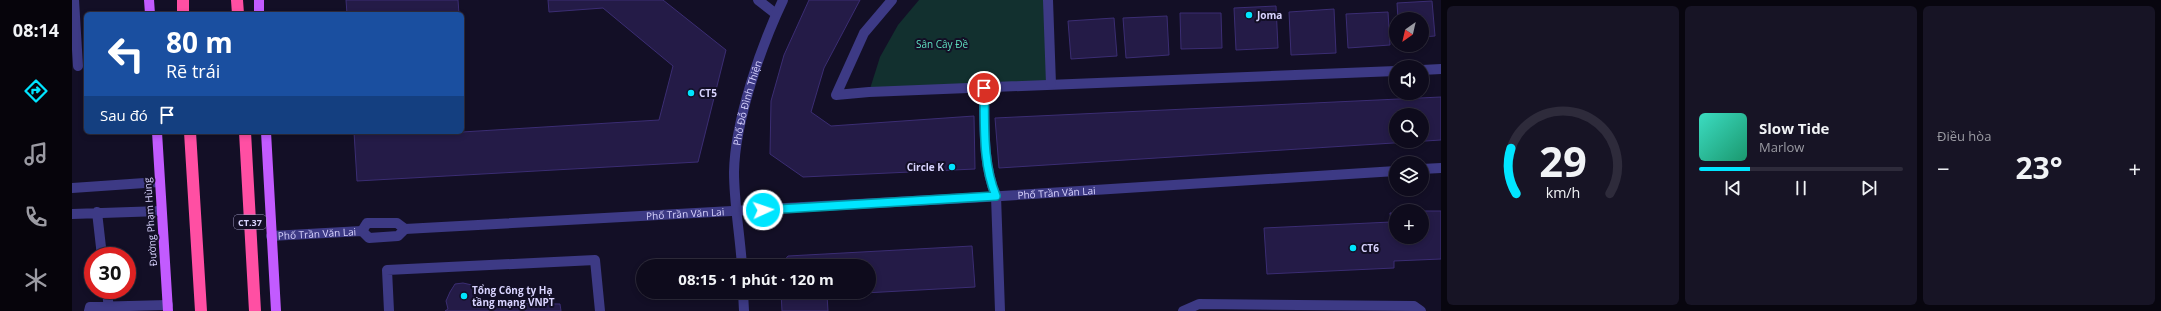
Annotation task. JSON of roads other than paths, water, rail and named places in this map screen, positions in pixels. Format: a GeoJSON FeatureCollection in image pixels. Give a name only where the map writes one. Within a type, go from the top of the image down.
{"type":"FeatureCollection","features":[{"type":"Feature","properties":{"kind":"highway"},"geometry":{"type":"LineString","coordinates":[[182,0],[183,12]]}},
{"type":"Feature","properties":{"kind":"highway"},"geometry":{"type":"LineString","coordinates":[[237,0],[238,12]]}},
{"type":"Feature","properties":{"kind":"highway"},"geometry":{"type":"LineString","coordinates":[[190,134],[201,311]]}},
{"type":"Feature","properties":{"kind":"highway","name":"CT.37"},"geometry":{"type":"LineString","coordinates":[[245,134],[255,311]]}},
{"type":"Feature","properties":{"kind":"main road"},"geometry":{"type":"LineString","coordinates":[[149,0],[150,12]]}},
{"type":"Feature","properties":{"kind":"main road"},"geometry":{"type":"LineString","coordinates":[[259,0],[260,12]]}},
{"type":"Feature","properties":{"kind":"main road","name":"Đường Phạm Hùng"},"geometry":{"type":"LineString","coordinates":[[157,134],[168,308]]}},
{"type":"Feature","properties":{"kind":"main road"},"geometry":{"type":"LineString","coordinates":[[266,134],[276,311]]}},
{"type":"Feature","properties":{"kind":"street"},"geometry":{"type":"LineString","coordinates":[[74,0],[79,66]]}},
{"type":"Feature","properties":{"kind":"street"},"geometry":{"type":"LineString","coordinates":[[758,0],[776,14]]}},
{"type":"Feature","properties":{"kind":"street","name":"Phố Đỗ Đình Thiện"},"geometry":{"type":"LineString","coordinates":[[741,259],[736,211],[734,170],[740,130],[756,71],[776,14],[783,0]]}},
{"type":"Feature","properties":{"kind":"street"},"geometry":{"type":"LineString","coordinates":[[892,0],[864,33],[836,95],[870,92],[1051,84],[1389,71]]}},
{"type":"Feature","properties":{"kind":"street"},"geometry":{"type":"LineString","coordinates":[[1048,0],[1051,84]]}},
{"type":"Feature","properties":{"kind":"street"},"geometry":{"type":"LineString","coordinates":[[1429,70],[1441,69]]}},
{"type":"Feature","properties":{"kind":"street"},"geometry":{"type":"LineString","coordinates":[[984,88],[986,162],[988,178],[996,196],[1000,311]]}},
{"type":"Feature","properties":{"kind":"street"},"geometry":{"type":"LineString","coordinates":[[1429,169],[1441,168]]}},
{"type":"Feature","properties":{"kind":"street","name":"Phố Trần Văn Lai"},"geometry":{"type":"LineString","coordinates":[[272,236],[362,231],[369,238],[398,236],[404,229],[996,196],[1389,171]]}},
{"type":"Feature","properties":{"kind":"street"},"geometry":{"type":"LineString","coordinates":[[72,188],[159,182]]}},
{"type":"Feature","properties":{"kind":"street"},"geometry":{"type":"LineString","coordinates":[[72,214],[161,211]]}},
{"type":"Feature","properties":{"kind":"street"},"geometry":{"type":"LineString","coordinates":[[97,212],[101,247]]}},
{"type":"Feature","properties":{"kind":"street"},"geometry":{"type":"LineString","coordinates":[[389,311],[387,270],[596,260],[600,311]]}},
{"type":"Feature","properties":{"kind":"street"},"geometry":{"type":"LineString","coordinates":[[108,299],[109,309]]}},
{"type":"Feature","properties":{"kind":"street"},"geometry":{"type":"LineString","coordinates":[[743,299],[744,311]]}},
{"type":"Feature","properties":{"kind":"street"},"geometry":{"type":"LineString","coordinates":[[1183,311],[1199,304],[1414,306],[1421,311]]}},
{"type":"Feature","properties":{"kind":"street"},"geometry":{"type":"LineString","coordinates":[[89,311],[90,307],[109,309],[168,308]]}},
{"type":"Feature","properties":{"kind":"place","name":"Joma"},"geometry":{"type":"Point","coordinates":[1249,15]}},
{"type":"Feature","properties":{"kind":"place","name":"CT5"},"geometry":{"type":"Point","coordinates":[691,93]}},
{"type":"Feature","properties":{"kind":"place","name":"Circle K"},"geometry":{"type":"Point","coordinates":[952,167]}},
{"type":"Feature","properties":{"kind":"place","name":"CT6"},"geometry":{"type":"Point","coordinates":[1353,248]}},
{"type":"Feature","properties":{"kind":"place","name":"Tổng Công ty Hạ tầng mạng VNPT"},"geometry":{"type":"Point","coordinates":[464,296]}},
{"type":"Feature","properties":{"kind":"park label","name":"Sân Cây Đề"},"geometry":{"type":"Point","coordinates":[942,44]}}]}
